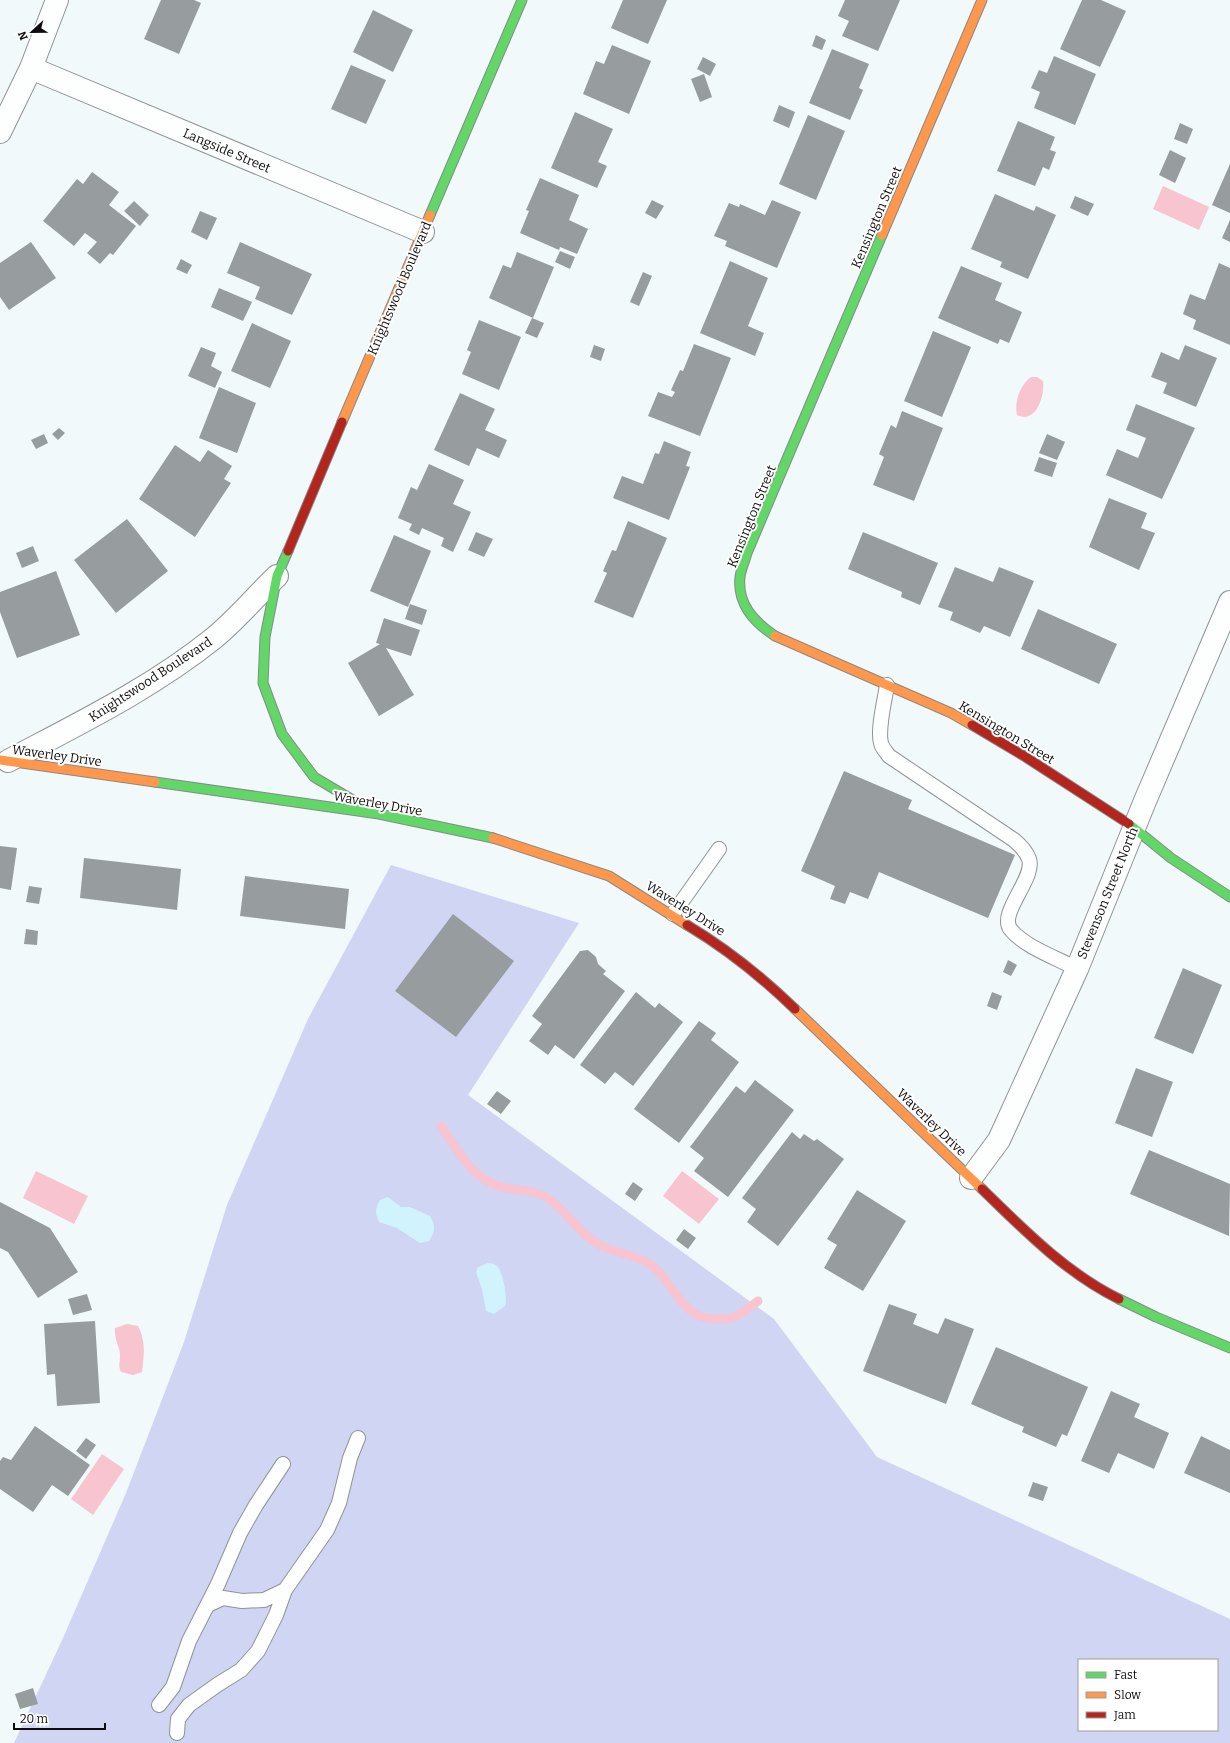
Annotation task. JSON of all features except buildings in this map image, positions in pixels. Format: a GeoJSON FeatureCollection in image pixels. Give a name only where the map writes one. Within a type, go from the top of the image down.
{"type":"FeatureCollection","features":[{"type":"Feature","properties":{"kind":"street"},"geometry":{"type":"LineString","coordinates":[[0,132],[31,68],[58,0]]}},
{"type":"Feature","properties":{"kind":"street","name":"Knightswood Boulevard"},"geometry":{"type":"LineString","coordinates":[[379,814],[314,777],[282,734],[263,683],[265,637],[277,576],[522,0]]}},
{"type":"Feature","properties":{"kind":"street","name":"Kensington Street"},"geometry":{"type":"LineString","coordinates":[[982,0],[750,546],[740,580],[743,604],[758,625],[778,638],[952,713],[1024,756],[1134,827],[1171,858],[1230,897]]}},
{"type":"Feature","properties":{"kind":"street","name":"Langside Street"},"geometry":{"type":"LineString","coordinates":[[31,68],[423,232]]}},
{"type":"Feature","properties":{"kind":"street","name":"Knightswood Boulevard"},"geometry":{"type":"LineString","coordinates":[[4,761],[106,710],[162,674],[215,637],[277,576]]}},
{"type":"Feature","properties":{"kind":"street","name":"Stevenson Street North"},"geometry":{"type":"LineString","coordinates":[[971,1178],[999,1140],[1077,969],[1134,827],[1230,602]]}},
{"type":"Feature","properties":{"kind":"street","name":"Waverley Drive"},"geometry":{"type":"LineString","coordinates":[[4,761],[379,814],[497,839],[609,876],[673,914],[719,944],[772,986],[1029,1235],[1097,1288],[1156,1316],[1230,1348]]}},
{"type":"Feature","properties":{"kind":"lane"},"geometry":{"type":"LineString","coordinates":[[887,685],[880,734],[881,745],[889,756],[1014,840],[1023,848],[1030,860],[1030,869],[1007,919],[1009,929],[1021,940],[1077,969]]}},
{"type":"Feature","properties":{"kind":"lane"},"geometry":{"type":"LineString","coordinates":[[673,914],[719,849]]}},
{"type":"Feature","properties":{"kind":"lane"},"geometry":{"type":"LineString","coordinates":[[176,1733],[178,1719],[189,1705],[217,1684],[241,1670],[258,1651],[276,1615],[285,1590],[327,1530],[339,1503],[350,1458],[358,1438]]}},
{"type":"Feature","properties":{"kind":"lane"},"geometry":{"type":"LineString","coordinates":[[159,1705],[172,1687],[189,1641],[208,1605],[240,1533],[256,1505],[283,1464]]}},
{"type":"Feature","properties":{"kind":"lane"},"geometry":{"type":"LineString","coordinates":[[208,1605],[223,1598],[242,1601],[264,1600],[285,1590]]}},
{"type":"Feature","properties":{"kind":"shaded area"},"geometry":{"type":"Polygon","coordinates":[[[1163,186],[1209,207],[1199,230],[1153,209],[1163,186]]]}},
{"type":"Feature","properties":{"kind":"shaded area"},"geometry":{"type":"Polygon","coordinates":[[[1031,377],[1037,377],[1043,381],[1041,401],[1034,412],[1029,416],[1024,417],[1017,415],[1017,399],[1024,384],[1031,377]]]}},
{"type":"Feature","properties":{"kind":"shaded area"},"geometry":{"type":"Polygon","coordinates":[[[391,865],[579,923],[468,1095],[774,1319],[877,1457],[1230,1619],[1230,1743],[14,1743],[63,1638],[126,1493],[184,1342],[227,1205],[308,1019],[391,865]]]}},
{"type":"Feature","properties":{"kind":"shaded area"},"geometry":{"type":"Polygon","coordinates":[[[36,1171],[88,1196],[74,1224],[23,1198],[36,1171]]]}},
{"type":"Feature","properties":{"kind":"shaded area"},"geometry":{"type":"Polygon","coordinates":[[[682,1171],[719,1199],[699,1224],[663,1196],[682,1171]]]}},
{"type":"Feature","properties":{"kind":"shaded area"},"geometry":{"type":"Polygon","coordinates":[[[127,1324],[138,1326],[143,1343],[144,1354],[142,1372],[133,1375],[121,1372],[119,1366],[120,1352],[115,1336],[115,1328],[127,1324]]]}},
{"type":"Feature","properties":{"kind":"shaded area"},"geometry":{"type":"Polygon","coordinates":[[[102,1454],[124,1469],[93,1515],[71,1499],[102,1454]]]}},
{"type":"Feature","properties":{"kind":"sand"},"geometry":{"type":"Polygon","coordinates":[[[388,1197],[401,1207],[410,1207],[430,1216],[434,1229],[433,1235],[429,1241],[420,1243],[397,1228],[379,1222],[376,1214],[376,1208],[380,1200],[388,1197]]]}},
{"type":"Feature","properties":{"kind":"sand"},"geometry":{"type":"Polygon","coordinates":[[[492,1263],[499,1269],[503,1279],[505,1292],[505,1306],[494,1314],[486,1311],[482,1289],[476,1272],[478,1267],[492,1263]]]}},
{"type":"Feature","properties":{"kind":"waterway"},"geometry":{"type":"LineString","coordinates":[[441,1126],[459,1154],[482,1178],[502,1187],[529,1191],[546,1197],[560,1208],[585,1235],[592,1240],[606,1248],[638,1258],[651,1265],[657,1270],[684,1304],[696,1314],[711,1319],[734,1317],[758,1301]]}},
{"type":"Feature","properties":{"kind":"traffic: fast"},"geometry":{"type":"LineString","coordinates":[[430,215],[522,0]]}},
{"type":"Feature","properties":{"kind":"traffic: fast"},"geometry":{"type":"LineString","coordinates":[[775,636],[760,625],[744,604],[740,587],[741,571],[747,553],[882,235]]}},
{"type":"Feature","properties":{"kind":"traffic: fast"},"geometry":{"type":"LineString","coordinates":[[288,551],[277,576],[265,637],[263,683],[282,734],[314,777],[368,809]]}},
{"type":"Feature","properties":{"kind":"traffic: fast"},"geometry":{"type":"LineString","coordinates":[[155,782],[379,814],[493,838]]}},
{"type":"Feature","properties":{"kind":"traffic: fast"},"geometry":{"type":"LineString","coordinates":[[1129,824],[1171,858],[1230,897]]}},
{"type":"Feature","properties":{"kind":"traffic: fast"},"geometry":{"type":"LineString","coordinates":[[1119,1299],[1156,1317],[1230,1348]]}},
{"type":"Feature","properties":{"kind":"traffic: slow"},"geometry":{"type":"LineString","coordinates":[[882,235],[982,0]]}},
{"type":"Feature","properties":{"kind":"traffic: slow"},"geometry":{"type":"LineString","coordinates":[[342,422],[430,215]]}},
{"type":"Feature","properties":{"kind":"traffic: slow"},"geometry":{"type":"LineString","coordinates":[[775,636],[951,713],[972,725]]}},
{"type":"Feature","properties":{"kind":"traffic: slow"},"geometry":{"type":"LineString","coordinates":[[0,760],[155,782]]}},
{"type":"Feature","properties":{"kind":"traffic: slow"},"geometry":{"type":"LineString","coordinates":[[493,838],[609,876],[687,925]]}},
{"type":"Feature","properties":{"kind":"traffic: slow"},"geometry":{"type":"LineString","coordinates":[[795,1009],[982,1189]]}},
{"type":"Feature","properties":{"kind":"traffic: jam"},"geometry":{"type":"LineString","coordinates":[[288,551],[342,422]]}},
{"type":"Feature","properties":{"kind":"traffic: jam"},"geometry":{"type":"LineString","coordinates":[[972,725],[1024,756],[1129,824]]}},
{"type":"Feature","properties":{"kind":"traffic: jam"},"geometry":{"type":"LineString","coordinates":[[687,925],[744,964],[795,1009]]}},
{"type":"Feature","properties":{"kind":"traffic: jam"},"geometry":{"type":"LineString","coordinates":[[982,1189],[1029,1235],[1063,1263],[1081,1276],[1119,1299]]}}]}
